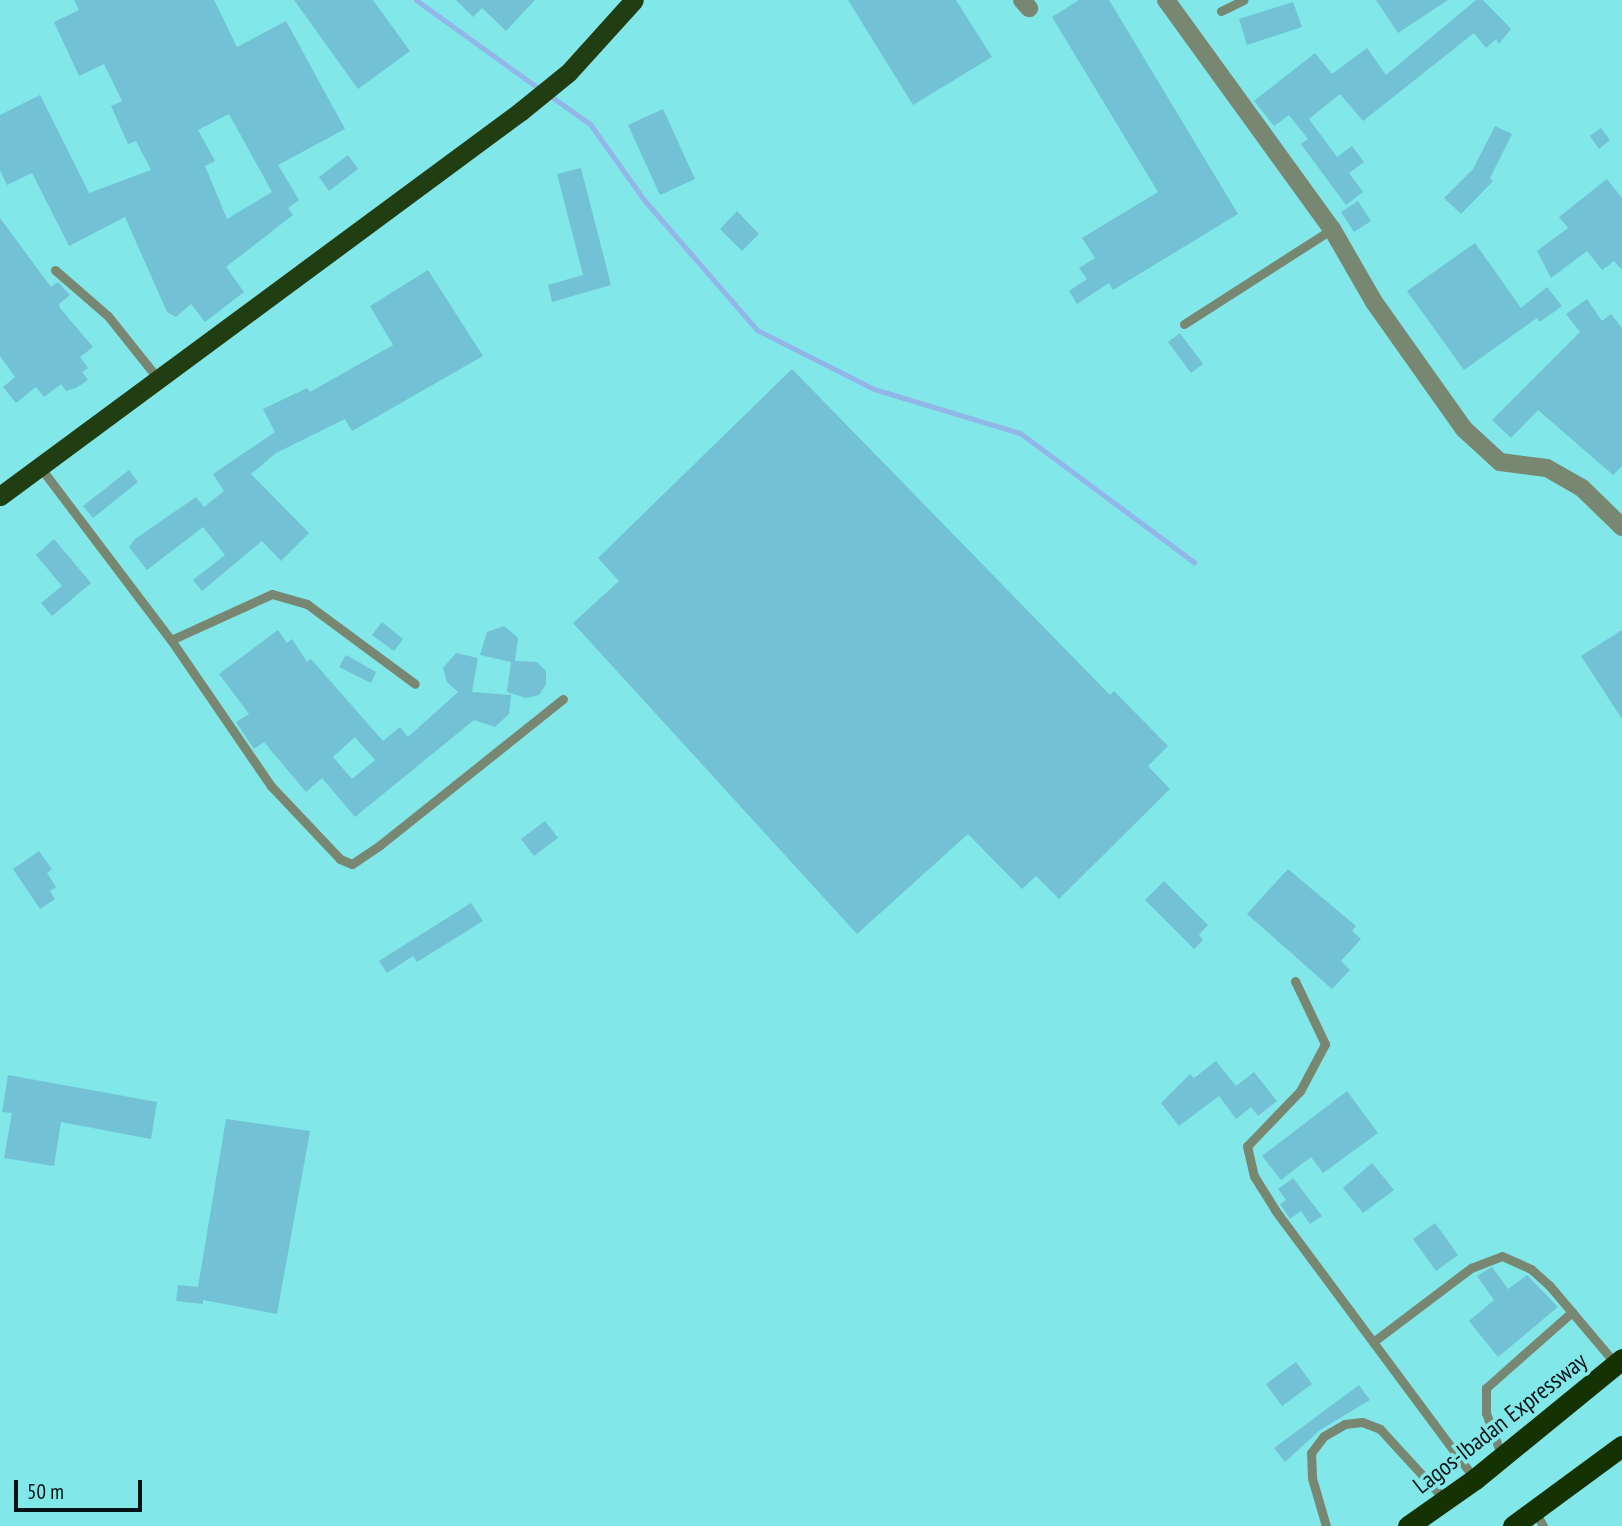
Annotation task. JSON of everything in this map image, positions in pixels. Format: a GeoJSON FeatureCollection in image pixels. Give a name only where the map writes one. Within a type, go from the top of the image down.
{"type":"FeatureCollection","features":[{"type":"Feature","properties":{"kind":"highway"},"geometry":{"type":"LineString","coordinates":[[0,496],[521,111],[568,72],[634,0]]}},
{"type":"Feature","properties":{"kind":"highway","name":"Lagos-Ibadan Expressway"},"geometry":{"type":"LineString","coordinates":[[1408,1526],[1446,1502],[1619,1362]]}},
{"type":"Feature","properties":{"kind":"highway"},"geometry":{"type":"LineString","coordinates":[[1513,1526],[1539,1518],[1622,1446]]}},
{"type":"Feature","properties":{"kind":"street"},"geometry":{"type":"LineString","coordinates":[[1166,0],[1332,229],[1374,302],[1464,429],[1500,462],[1547,468],[1582,488],[1622,527]]}},
{"type":"Feature","properties":{"kind":"lane"},"geometry":{"type":"LineString","coordinates":[[1221,11],[1244,0]]}},
{"type":"Feature","properties":{"kind":"lane"},"geometry":{"type":"LineString","coordinates":[[1184,324],[1332,229]]}},
{"type":"Feature","properties":{"kind":"lane"},"geometry":{"type":"LineString","coordinates":[[55,270],[108,316],[159,380]]}},
{"type":"Feature","properties":{"kind":"lane"},"geometry":{"type":"LineString","coordinates":[[39,465],[171,640],[271,786],[340,859],[352,864],[563,699]]}},
{"type":"Feature","properties":{"kind":"lane"},"geometry":{"type":"LineString","coordinates":[[171,640],[272,594],[307,604],[415,684]]}},
{"type":"Feature","properties":{"kind":"lane"},"geometry":{"type":"LineString","coordinates":[[1295,981],[1325,1044],[1300,1091],[1247,1146],[1254,1176],[1275,1210],[1475,1479]]}},
{"type":"Feature","properties":{"kind":"lane"},"geometry":{"type":"LineString","coordinates":[[1373,1342],[1471,1268],[1502,1256],[1531,1269],[1619,1362]]}},
{"type":"Feature","properties":{"kind":"lane"},"geometry":{"type":"LineString","coordinates":[[1502,1457],[1486,1413],[1486,1388],[1572,1312]]}},
{"type":"Feature","properties":{"kind":"lane"},"geometry":{"type":"LineString","coordinates":[[1326,1526],[1312,1478],[1311,1453],[1324,1436],[1345,1424],[1362,1422],[1380,1429],[1446,1502]]}},
{"type":"Feature","properties":{"kind":"building"},"geometry":{"type":"Polygon","coordinates":[[[74,0],[214,0],[237,47],[286,21],[345,129],[278,165],[299,200],[288,208],[293,215],[226,267],[244,292],[205,322],[191,304],[176,317],[167,312],[125,217],[69,246],[32,173],[7,185],[0,170],[0,115],[40,95],[89,193],[151,170],[136,141],[128,144],[111,106],[122,101],[104,64],[79,76],[54,22],[79,10],[74,0]],[[229,114],[198,130],[215,161],[205,166],[227,219],[272,192],[229,114]]]}},
{"type":"Feature","properties":{"kind":"building"},"geometry":{"type":"Polygon","coordinates":[[[294,0],[373,0],[410,51],[358,89],[294,0]]]}},
{"type":"Feature","properties":{"kind":"building"},"geometry":{"type":"Polygon","coordinates":[[[456,0],[535,0],[506,31],[482,8],[473,17],[456,0]]]}},
{"type":"Feature","properties":{"kind":"building"},"geometry":{"type":"Polygon","coordinates":[[[848,0],[956,0],[992,57],[913,105],[848,0]]]}},
{"type":"Feature","properties":{"kind":"building"},"geometry":{"type":"Polygon","coordinates":[[[1079,0],[1109,0],[1238,214],[1113,290],[1109,283],[1077,304],[1069,291],[1087,279],[1079,268],[1095,258],[1082,238],[1158,192],[1052,17],[1079,0]]]}},
{"type":"Feature","properties":{"kind":"building"},"geometry":{"type":"Polygon","coordinates":[[[1376,0],[1448,0],[1398,33],[1376,0]]]}},
{"type":"Feature","properties":{"kind":"building"},"geometry":{"type":"Polygon","coordinates":[[[1476,0],[1483,0],[1511,29],[1499,44],[1496,39],[1486,48],[1474,33],[1363,121],[1340,94],[1309,119],[1337,157],[1352,146],[1364,162],[1349,173],[1363,192],[1346,205],[1301,144],[1308,139],[1289,115],[1274,126],[1254,101],[1315,53],[1332,74],[1367,48],[1386,75],[1476,0]]]}},
{"type":"Feature","properties":{"kind":"building"},"geometry":{"type":"Polygon","coordinates":[[[1293,2],[1302,27],[1247,45],[1239,19],[1293,2]]]}},
{"type":"Feature","properties":{"kind":"building"},"geometry":{"type":"Polygon","coordinates":[[[663,109],[695,179],[660,195],[628,125],[663,109]]]}},
{"type":"Feature","properties":{"kind":"building"},"geometry":{"type":"Polygon","coordinates":[[[1495,126],[1512,134],[1490,178],[1493,181],[1461,214],[1444,198],[1473,169],[1495,126]]]}},
{"type":"Feature","properties":{"kind":"building"},"geometry":{"type":"Polygon","coordinates":[[[1601,128],[1610,140],[1599,149],[1590,136],[1601,128]]]}},
{"type":"Feature","properties":{"kind":"building"},"geometry":{"type":"Polygon","coordinates":[[[348,155],[358,169],[329,191],[319,177],[348,155]]]}},
{"type":"Feature","properties":{"kind":"building"},"geometry":{"type":"Polygon","coordinates":[[[581,168],[611,285],[552,302],[548,285],[583,275],[557,174],[581,168]]]}},
{"type":"Feature","properties":{"kind":"building"},"geometry":{"type":"Polygon","coordinates":[[[1607,179],[1622,198],[1622,270],[1614,261],[1602,270],[1587,251],[1551,278],[1537,251],[1568,228],[1559,217],[1607,179]]]}},
{"type":"Feature","properties":{"kind":"building"},"geometry":{"type":"Polygon","coordinates":[[[1358,201],[1371,221],[1354,232],[1341,212],[1358,201]]]}},
{"type":"Feature","properties":{"kind":"building"},"geometry":{"type":"Polygon","coordinates":[[[737,211],[759,234],[742,251],[720,229],[737,211]]]}},
{"type":"Feature","properties":{"kind":"building"},"geometry":{"type":"Polygon","coordinates":[[[0,218],[51,287],[58,282],[70,295],[59,304],[60,308],[93,347],[80,357],[88,368],[82,372],[88,380],[76,388],[66,391],[61,384],[44,397],[36,387],[16,403],[3,387],[15,377],[0,356],[0,218]]]}},
{"type":"Feature","properties":{"kind":"building"},"geometry":{"type":"Polygon","coordinates":[[[1475,243],[1521,308],[1547,287],[1562,306],[1540,322],[1537,318],[1464,370],[1407,291],[1475,243]]]}},
{"type":"Feature","properties":{"kind":"building"},"geometry":{"type":"Polygon","coordinates":[[[428,270],[483,356],[352,431],[345,419],[276,453],[251,474],[309,533],[281,561],[262,541],[202,591],[193,580],[225,555],[203,527],[147,570],[129,547],[135,539],[196,497],[204,507],[224,491],[213,474],[275,432],[263,409],[307,388],[310,392],[393,345],[370,306],[428,270]]]}},
{"type":"Feature","properties":{"kind":"building"},"geometry":{"type":"Polygon","coordinates":[[[1587,299],[1602,321],[1611,314],[1622,328],[1622,466],[1613,475],[1538,410],[1511,438],[1492,420],[1580,332],[1566,314],[1587,299]]]}},
{"type":"Feature","properties":{"kind":"building"},"geometry":{"type":"Polygon","coordinates":[[[1180,333],[1203,364],[1191,373],[1168,342],[1180,333]]]}},
{"type":"Feature","properties":{"kind":"building"},"geometry":{"type":"Polygon","coordinates":[[[792,369],[1110,695],[1114,691],[1168,746],[1148,766],[1170,789],[1059,899],[1036,876],[1022,889],[968,834],[857,934],[573,623],[619,581],[598,558],[792,369]]]}},
{"type":"Feature","properties":{"kind":"building"},"geometry":{"type":"Polygon","coordinates":[[[129,470],[138,482],[93,518],[83,506],[129,470]]]}},
{"type":"Feature","properties":{"kind":"building"},"geometry":{"type":"Polygon","coordinates":[[[54,539],[91,583],[52,616],[41,603],[62,586],[36,555],[54,539]]]}},
{"type":"Feature","properties":{"kind":"building"},"geometry":{"type":"Polygon","coordinates":[[[382,622],[403,639],[394,651],[372,635],[382,622]]]}},
{"type":"Feature","properties":{"kind":"building"},"geometry":{"type":"Polygon","coordinates":[[[504,626],[518,638],[515,661],[537,662],[546,671],[546,684],[539,695],[526,698],[507,692],[511,662],[480,655],[487,632],[504,626]]]}},
{"type":"Feature","properties":{"kind":"building"},"geometry":{"type":"Polygon","coordinates":[[[278,630],[287,643],[292,639],[307,662],[311,659],[383,741],[400,727],[408,737],[458,692],[447,682],[443,668],[456,653],[478,658],[472,692],[511,695],[509,714],[495,727],[474,720],[355,817],[322,778],[306,792],[264,742],[254,749],[236,722],[249,714],[219,674],[278,630]],[[355,737],[333,757],[352,779],[375,760],[355,737]]]}},
{"type":"Feature","properties":{"kind":"building"},"geometry":{"type":"Polygon","coordinates":[[[1622,630],[1622,719],[1581,656],[1622,630]]]}},
{"type":"Feature","properties":{"kind":"building"},"geometry":{"type":"Polygon","coordinates":[[[346,655],[376,672],[371,683],[339,667],[346,655]]]}},
{"type":"Feature","properties":{"kind":"building"},"geometry":{"type":"Polygon","coordinates":[[[545,821],[558,838],[534,856],[521,839],[545,821]]]}},
{"type":"Feature","properties":{"kind":"building"},"geometry":{"type":"Polygon","coordinates":[[[39,851],[52,869],[47,873],[56,887],[50,891],[55,899],[40,909],[13,869],[39,851]]]}},
{"type":"Feature","properties":{"kind":"building"},"geometry":{"type":"Polygon","coordinates":[[[1288,869],[1356,926],[1352,931],[1361,939],[1341,961],[1350,970],[1332,989],[1247,914],[1288,869]]]}},
{"type":"Feature","properties":{"kind":"building"},"geometry":{"type":"Polygon","coordinates":[[[1164,881],[1208,925],[1199,935],[1203,940],[1194,949],[1145,900],[1164,881]]]}},
{"type":"Feature","properties":{"kind":"building"},"geometry":{"type":"Polygon","coordinates":[[[471,903],[483,921],[417,962],[413,956],[387,973],[379,961],[471,903]]]}},
{"type":"Feature","properties":{"kind":"building"},"geometry":{"type":"Polygon","coordinates":[[[1216,1061],[1236,1086],[1254,1072],[1277,1101],[1258,1116],[1251,1107],[1236,1119],[1219,1096],[1179,1126],[1161,1103],[1190,1074],[1194,1078],[1216,1061]]]}},
{"type":"Feature","properties":{"kind":"building"},"geometry":{"type":"Polygon","coordinates":[[[8,1075],[157,1102],[151,1139],[61,1122],[54,1166],[4,1158],[12,1113],[2,1112],[8,1075]]]}},
{"type":"Feature","properties":{"kind":"building"},"geometry":{"type":"Polygon","coordinates":[[[1347,1091],[1378,1133],[1323,1173],[1311,1157],[1281,1180],[1262,1156],[1347,1091]]]}},
{"type":"Feature","properties":{"kind":"building"},"geometry":{"type":"Polygon","coordinates":[[[226,1119],[310,1131],[277,1314],[203,1300],[203,1304],[176,1301],[178,1285],[198,1287],[226,1119]]]}},
{"type":"Feature","properties":{"kind":"building"},"geometry":{"type":"Polygon","coordinates":[[[1372,1163],[1394,1190],[1363,1213],[1343,1188],[1372,1163]]]}},
{"type":"Feature","properties":{"kind":"building"},"geometry":{"type":"Polygon","coordinates":[[[1293,1178],[1322,1216],[1310,1224],[1301,1211],[1290,1219],[1280,1204],[1286,1200],[1278,1189],[1293,1178]]]}},
{"type":"Feature","properties":{"kind":"building"},"geometry":{"type":"Polygon","coordinates":[[[1435,1223],[1458,1255],[1436,1271],[1413,1239],[1435,1223]]]}},
{"type":"Feature","properties":{"kind":"building"},"geometry":{"type":"Polygon","coordinates":[[[1492,1267],[1508,1289],[1527,1275],[1558,1307],[1498,1357],[1469,1321],[1494,1300],[1477,1276],[1492,1267]]]}},
{"type":"Feature","properties":{"kind":"building"},"geometry":{"type":"Polygon","coordinates":[[[1296,1362],[1312,1384],[1282,1406],[1266,1384],[1296,1362]]]}},
{"type":"Feature","properties":{"kind":"building"},"geometry":{"type":"Polygon","coordinates":[[[1359,1385],[1370,1400],[1320,1430],[1285,1462],[1274,1448],[1359,1385]]]}},
{"type":"Feature","properties":{"kind":"waterway"},"geometry":{"type":"LineString","coordinates":[[416,0],[541,90]]}},
{"type":"Feature","properties":{"kind":"waterway"},"geometry":{"type":"LineString","coordinates":[[549,95],[590,124],[645,201],[757,330],[874,389],[1020,433],[1194,562]]}}]}
